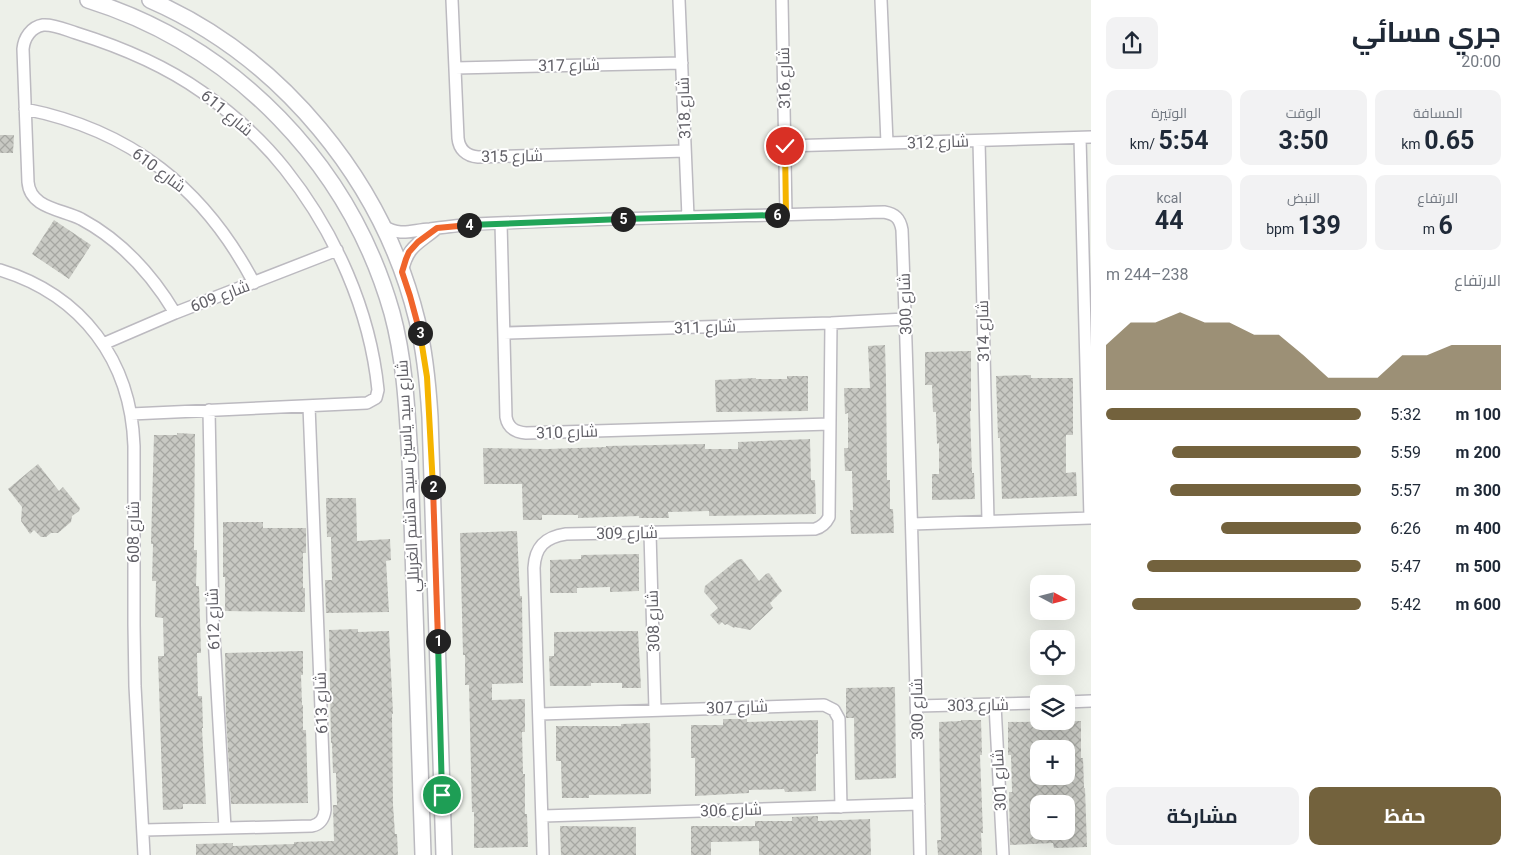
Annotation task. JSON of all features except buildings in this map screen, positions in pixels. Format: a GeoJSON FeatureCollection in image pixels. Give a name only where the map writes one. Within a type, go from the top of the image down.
{"type":"FeatureCollection","features":[{"type":"Feature","properties":{"kind":"street","name":"شارع سيد ياسين سيد هاشم الغربللي"},"geometry":{"type":"LineString","coordinates":[[88,0],[144,22],[189,46],[253,92],[300,140],[338,192],[360,229],[378,270],[392,314],[402,358],[404,377],[410,460],[423,855]]}},
{"type":"Feature","properties":{"kind":"street","name":"شارع سيد ياسين سيد هاشم الغربللي"},"geometry":{"type":"LineString","coordinates":[[150,0],[214,35],[255,65],[313,121],[357,180],[383,226],[402,272],[417,320],[427,377],[432,458],[444,855]]}},
{"type":"Feature","properties":{"kind":"street","name":"شارع 315"},"geometry":{"type":"LineString","coordinates":[[452,0],[458,142],[462,150],[469,155],[478,157],[685,151]]}},
{"type":"Feature","properties":{"kind":"street","name":"شارع 318"},"geometry":{"type":"LineString","coordinates":[[679,0],[688,217]]}},
{"type":"Feature","properties":{"kind":"street","name":"شارع 316"},"geometry":{"type":"LineString","coordinates":[[782,0],[786,215]]}},
{"type":"Feature","properties":{"kind":"street"},"geometry":{"type":"LineString","coordinates":[[881,0],[887,143]]}},
{"type":"Feature","properties":{"kind":"street","name":"شارع 611"},"geometry":{"type":"LineString","coordinates":[[131,414],[367,403],[373,400],[377,394],[378,386],[364,320],[337,250],[313,207],[299,187],[252,134],[202,92],[139,55],[57,27],[39,26],[29,33],[22,55],[28,187],[33,197],[40,203],[77,217],[118,243],[153,280],[175,312]]}},
{"type":"Feature","properties":{"kind":"street","name":"شارع 317"},"geometry":{"type":"LineString","coordinates":[[455,68],[682,63]]}},
{"type":"Feature","properties":{"kind":"street","name":"شارع 610"},"geometry":{"type":"LineString","coordinates":[[25,109],[64,118],[101,132],[136,151],[168,174],[211,216],[234,248],[254,283]]}},
{"type":"Feature","properties":{"kind":"street"},"geometry":{"type":"LineString","coordinates":[[912,524],[1090,518],[1086,137]]}},
{"type":"Feature","properties":{"kind":"street","name":"شارع 312"},"geometry":{"type":"LineString","coordinates":[[785,146],[1086,137]]}},
{"type":"Feature","properties":{"kind":"street","name":"شارع 314"},"geometry":{"type":"LineString","coordinates":[[979,140],[988,521]]}},
{"type":"Feature","properties":{"kind":"street","name":"شارع 300"},"geometry":{"type":"LineString","coordinates":[[383,226],[394,231],[406,233],[461,225],[501,223],[884,212],[891,213],[897,217],[901,223],[902,230],[906,319],[920,855]]}},
{"type":"Feature","properties":{"kind":"street","name":"شارع 310"},"geometry":{"type":"LineString","coordinates":[[501,223],[506,417],[509,426],[517,432],[830,424]]}},
{"type":"Feature","properties":{"kind":"street"},"geometry":{"type":"LineString","coordinates":[[402,272],[406,259],[413,247],[437,228]]}},
{"type":"Feature","properties":{"kind":"street","name":"شارع 609"},"geometry":{"type":"LineString","coordinates":[[103,344],[175,312],[337,250]]}},
{"type":"Feature","properties":{"kind":"street","name":"شارع 608"},"geometry":{"type":"LineString","coordinates":[[0,270],[29,280],[56,296],[80,316],[103,344],[121,378],[131,414],[134,446],[133,598],[135,686],[144,855]]}},
{"type":"Feature","properties":{"kind":"street","name":"شارع 311"},"geometry":{"type":"LineString","coordinates":[[504,333],[906,319]]}},
{"type":"Feature","properties":{"kind":"street","name":"شارع 309"},"geometry":{"type":"LineString","coordinates":[[544,855],[534,568],[539,548],[546,540],[556,535],[815,529],[821,527],[829,516],[831,323]]}},
{"type":"Feature","properties":{"kind":"street"},"geometry":{"type":"LineString","coordinates":[[404,377],[413,374],[423,374],[427,377]]}},
{"type":"Feature","properties":{"kind":"street","name":"شارع 613"},"geometry":{"type":"LineString","coordinates":[[144,830],[312,826],[322,820],[324,814],[310,406]]}},
{"type":"Feature","properties":{"kind":"street","name":"شارع 612"},"geometry":{"type":"LineString","coordinates":[[209,410],[213,619],[225,828]]}},
{"type":"Feature","properties":{"kind":"street","name":"شارع 308"},"geometry":{"type":"LineString","coordinates":[[650,533],[655,710]]}},
{"type":"Feature","properties":{"kind":"street"},"geometry":{"type":"LineString","coordinates":[[1075,702],[1091,702]]}},
{"type":"Feature","properties":{"kind":"street","name":"شارع 303"},"geometry":{"type":"LineString","coordinates":[[917,706],[1030,703]]}},
{"type":"Feature","properties":{"kind":"street","name":"شارع 307"},"geometry":{"type":"LineString","coordinates":[[540,714],[819,704],[829,707],[834,710],[839,720],[841,807]]}},
{"type":"Feature","properties":{"kind":"street","name":"شارع 301"},"geometry":{"type":"LineString","coordinates":[[995,705],[1003,855]]}},
{"type":"Feature","properties":{"kind":"street","name":"شارع 306"},"geometry":{"type":"LineString","coordinates":[[543,816],[919,804]]}},
{"type":"Feature","properties":{"kind":"route"},"geometry":{"type":"LineString","coordinates":[[442,795],[430,417],[422,345],[417,320],[402,272],[409,252],[418,242],[437,228],[461,225],[786,215],[785,146]]}}]}
